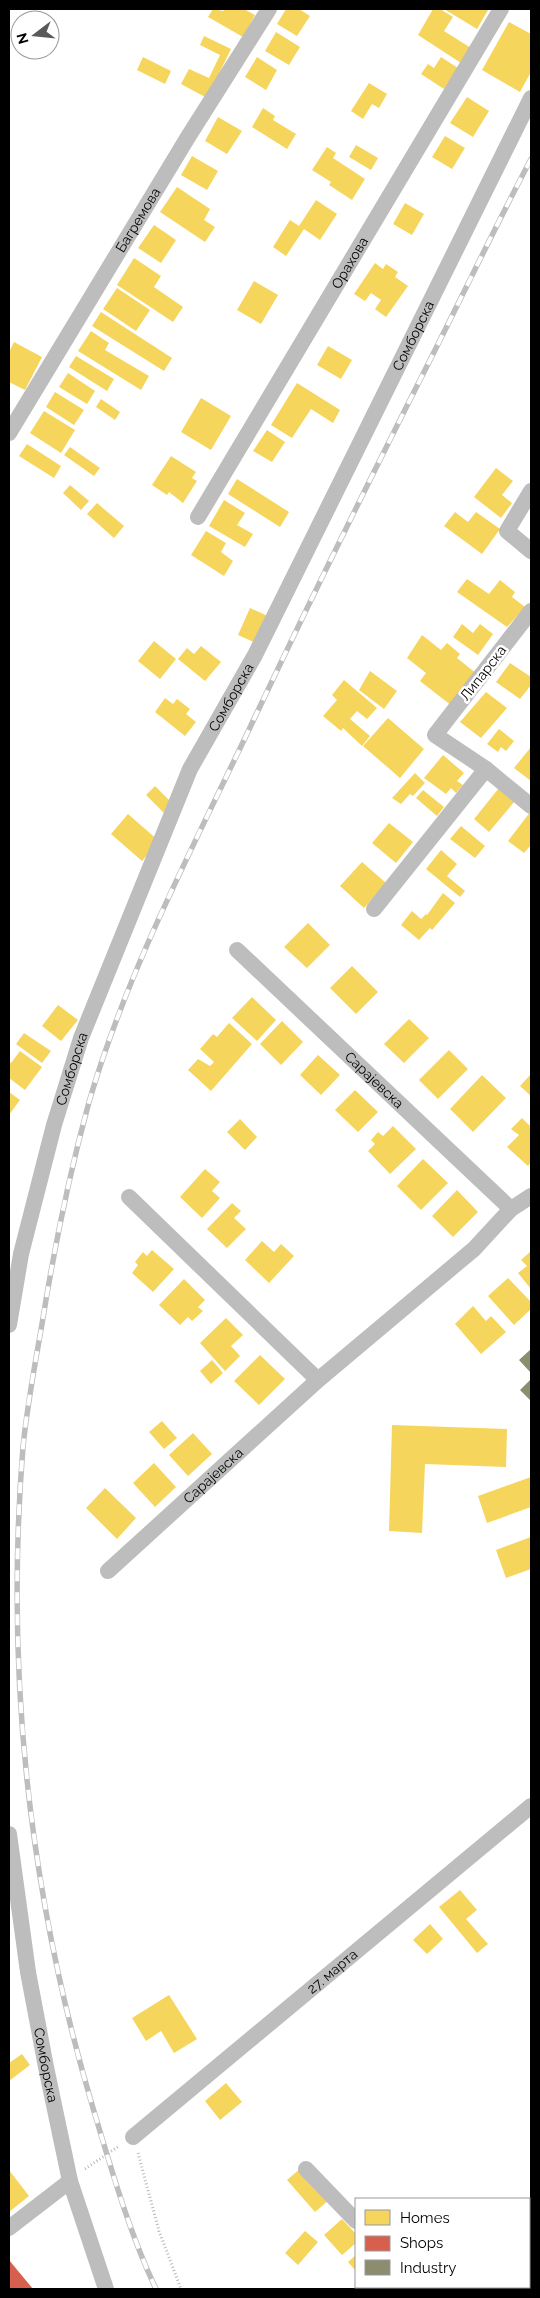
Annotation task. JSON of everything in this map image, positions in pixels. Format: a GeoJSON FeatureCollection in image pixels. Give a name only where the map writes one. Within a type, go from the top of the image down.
{"type":"FeatureCollection","features":[{"type":"Feature","properties":{"kind":"street","name":"Багремова"},"geometry":{"type":"LineString","coordinates":[[9,433],[183,146],[269,9]]}},
{"type":"Feature","properties":{"kind":"street","name":"Орахова"},"geometry":{"type":"LineString","coordinates":[[198,517],[501,9]]}},
{"type":"Feature","properties":{"kind":"street","name":"Сомборска"},"geometry":{"type":"LineString","coordinates":[[9,1326],[15,1249],[81,1038],[190,769],[255,655],[531,98]]}},
{"type":"Feature","properties":{"kind":"street"},"geometry":{"type":"LineString","coordinates":[[531,491],[506,531],[531,551]]}},
{"type":"Feature","properties":{"kind":"street","name":"Липарска"},"geometry":{"type":"LineString","coordinates":[[486,769],[435,735],[531,612]]}},
{"type":"Feature","properties":{"kind":"street"},"geometry":{"type":"LineString","coordinates":[[374,909],[486,769],[531,806]]}},
{"type":"Feature","properties":{"kind":"street","name":"Сарајевска"},"geometry":{"type":"LineString","coordinates":[[237,950],[511,1210]]}},
{"type":"Feature","properties":{"kind":"street"},"geometry":{"type":"LineString","coordinates":[[129,1197],[318,1380]]}},
{"type":"Feature","properties":{"kind":"street","name":"Сарајевска"},"geometry":{"type":"LineString","coordinates":[[108,1571],[318,1380],[474,1249],[511,1210],[530,1201]]}},
{"type":"Feature","properties":{"kind":"street","name":"27. марта"},"geometry":{"type":"LineString","coordinates":[[133,2137],[531,1806]]}},
{"type":"Feature","properties":{"kind":"street","name":"Сомборска"},"geometry":{"type":"LineString","coordinates":[[9,1834],[14,1908],[70,2180],[106,2289]]}},
{"type":"Feature","properties":{"kind":"street"},"geometry":{"type":"LineString","coordinates":[[306,2169],[355,2221]]}},
{"type":"Feature","properties":{"kind":"street"},"geometry":{"type":"LineString","coordinates":[[9,2228],[70,2180]]}},
{"type":"Feature","properties":{"kind":"path"},"geometry":{"type":"LineString","coordinates":[[70,2180],[133,2137],[159,2232],[181,2289]]}},
{"type":"Feature","properties":{"kind":"building: Homes"},"geometry":{"type":"Polygon","coordinates":[[[213,9],[223,11],[225,9],[244,9],[255,15],[243,37],[208,17],[213,9]]]}},
{"type":"Feature","properties":{"kind":"building: Homes"},"geometry":{"type":"Polygon","coordinates":[[[286,9],[299,9],[310,16],[297,36],[277,24],[286,9]]]}},
{"type":"Feature","properties":{"kind":"building: Homes"},"geometry":{"type":"Polygon","coordinates":[[[433,9],[440,9],[453,17],[444,31],[471,48],[461,63],[418,35],[433,9]]]}},
{"type":"Feature","properties":{"kind":"building: Homes"},"geometry":{"type":"Polygon","coordinates":[[[444,9],[486,9],[488,10],[477,29],[444,9]]]}},
{"type":"Feature","properties":{"kind":"building: Homes"},"geometry":{"type":"Polygon","coordinates":[[[509,22],[531,34],[531,72],[520,92],[482,70],[509,22]]]}},
{"type":"Feature","properties":{"kind":"building: Homes"},"geometry":{"type":"Polygon","coordinates":[[[276,32],[300,47],[289,65],[265,51],[276,32]]]}},
{"type":"Feature","properties":{"kind":"building: Homes"},"geometry":{"type":"Polygon","coordinates":[[[204,36],[231,49],[207,98],[181,84],[189,69],[209,78],[220,55],[200,45],[204,36]]]}},
{"type":"Feature","properties":{"kind":"building: Homes"},"geometry":{"type":"Polygon","coordinates":[[[143,57],[171,71],[165,84],[137,70],[143,57]]]}},
{"type":"Feature","properties":{"kind":"building: Homes"},"geometry":{"type":"Polygon","coordinates":[[[257,57],[277,70],[266,90],[245,77],[257,57]]]}},
{"type":"Feature","properties":{"kind":"building: Homes"},"geometry":{"type":"Polygon","coordinates":[[[441,57],[458,68],[444,89],[421,74],[428,64],[434,68],[441,57]]]}},
{"type":"Feature","properties":{"kind":"building: Homes"},"geometry":{"type":"Polygon","coordinates":[[[369,83],[387,94],[379,108],[372,104],[363,119],[351,111],[369,83]]]}},
{"type":"Feature","properties":{"kind":"building: Homes"},"geometry":{"type":"Polygon","coordinates":[[[467,97],[489,111],[473,137],[450,123],[467,97]]]}},
{"type":"Feature","properties":{"kind":"building: Homes"},"geometry":{"type":"Polygon","coordinates":[[[263,108],[275,116],[273,120],[296,134],[287,149],[252,127],[263,108]]]}},
{"type":"Feature","properties":{"kind":"building: Homes"},"geometry":{"type":"Polygon","coordinates":[[[218,117],[242,131],[227,154],[205,141],[218,117]]]}},
{"type":"Feature","properties":{"kind":"building: Homes"},"geometry":{"type":"Polygon","coordinates":[[[445,136],[465,148],[452,169],[432,157],[445,136]]]}},
{"type":"Feature","properties":{"kind":"building: Homes"},"geometry":{"type":"Polygon","coordinates":[[[356,145],[378,158],[371,170],[349,157],[356,145]]]}},
{"type":"Feature","properties":{"kind":"building: Homes"},"geometry":{"type":"Polygon","coordinates":[[[327,147],[336,153],[333,158],[365,179],[352,200],[329,185],[331,182],[312,170],[327,147]]]}},
{"type":"Feature","properties":{"kind":"building: Homes"},"geometry":{"type":"Polygon","coordinates":[[[192,156],[218,171],[207,190],[181,175],[192,156]]]}},
{"type":"Feature","properties":{"kind":"building: Homes"},"geometry":{"type":"Polygon","coordinates":[[[177,187],[210,209],[204,220],[215,227],[205,242],[160,212],[177,187]]]}},
{"type":"Feature","properties":{"kind":"building: Homes"},"geometry":{"type":"Polygon","coordinates":[[[316,200],[337,214],[320,240],[304,229],[286,256],[273,247],[290,220],[299,226],[316,200]]]}},
{"type":"Feature","properties":{"kind":"building: Homes"},"geometry":{"type":"Polygon","coordinates":[[[405,203],[424,214],[412,235],[393,224],[405,203]]]}},
{"type":"Feature","properties":{"kind":"building: Homes"},"geometry":{"type":"Polygon","coordinates":[[[154,225],[176,240],[161,263],[138,248],[154,225]]]}},
{"type":"Feature","properties":{"kind":"building: Homes"},"geometry":{"type":"Polygon","coordinates":[[[134,258],[161,276],[154,287],[183,307],[173,322],[117,285],[134,258]]]}},
{"type":"Feature","properties":{"kind":"building: Homes"},"geometry":{"type":"Polygon","coordinates":[[[375,263],[383,269],[386,264],[398,272],[395,277],[408,286],[386,317],[375,309],[381,300],[371,293],[365,301],[354,294],[375,263]]]}},
{"type":"Feature","properties":{"kind":"building: Homes"},"geometry":{"type":"Polygon","coordinates":[[[254,281],[278,295],[261,324],[237,310],[254,281]]]}},
{"type":"Feature","properties":{"kind":"building: Homes"},"geometry":{"type":"Polygon","coordinates":[[[117,288],[150,310],[136,331],[103,309],[117,288]]]}},
{"type":"Feature","properties":{"kind":"building: Homes"},"geometry":{"type":"Polygon","coordinates":[[[101,312],[172,358],[164,371],[92,326],[101,312]]]}},
{"type":"Feature","properties":{"kind":"building: Homes"},"geometry":{"type":"Polygon","coordinates":[[[91,331],[109,343],[105,350],[149,376],[141,390],[78,351],[91,331]]]}},
{"type":"Feature","properties":{"kind":"building: Homes"},"geometry":{"type":"Polygon","coordinates":[[[14,342],[42,357],[25,390],[9,382],[9,352],[14,342]]]}},
{"type":"Feature","properties":{"kind":"building: Homes"},"geometry":{"type":"Polygon","coordinates":[[[328,346],[352,360],[341,379],[317,365],[328,346]]]}},
{"type":"Feature","properties":{"kind":"building: Homes"},"geometry":{"type":"Polygon","coordinates":[[[76,356],[114,379],[107,391],[69,367],[76,356]]]}},
{"type":"Feature","properties":{"kind":"building: Homes"},"geometry":{"type":"Polygon","coordinates":[[[68,373],[95,391],[87,404],[59,387],[68,373]]]}},
{"type":"Feature","properties":{"kind":"building: Homes"},"geometry":{"type":"Polygon","coordinates":[[[297,383],[340,410],[333,423],[311,409],[292,438],[271,425],[297,383]]]}},
{"type":"Feature","properties":{"kind":"building: Homes"},"geometry":{"type":"Polygon","coordinates":[[[55,392],[84,410],[74,425],[46,407],[55,392]]]}},
{"type":"Feature","properties":{"kind":"building: Homes"},"geometry":{"type":"Polygon","coordinates":[[[201,398],[231,416],[211,450],[181,432],[201,398]]]}},
{"type":"Feature","properties":{"kind":"building: Homes"},"geometry":{"type":"Polygon","coordinates":[[[101,399],[120,412],[115,420],[96,407],[101,399]]]}},
{"type":"Feature","properties":{"kind":"building: Homes"},"geometry":{"type":"Polygon","coordinates":[[[44,411],[75,430],[61,453],[30,433],[44,411]]]}},
{"type":"Feature","properties":{"kind":"building: Homes"},"geometry":{"type":"Polygon","coordinates":[[[267,430],[285,442],[272,462],[253,451],[267,430]]]}},
{"type":"Feature","properties":{"kind":"building: Homes"},"geometry":{"type":"Polygon","coordinates":[[[27,444],[61,466],[54,478],[19,456],[27,444]]]}},
{"type":"Feature","properties":{"kind":"building: Homes"},"geometry":{"type":"Polygon","coordinates":[[[70,447],[100,468],[94,476],[64,455],[70,447]]]}},
{"type":"Feature","properties":{"kind":"building: Homes"},"geometry":{"type":"Polygon","coordinates":[[[171,456],[196,472],[192,478],[197,481],[183,503],[169,492],[167,495],[152,485],[171,456]]]}},
{"type":"Feature","properties":{"kind":"building: Homes"},"geometry":{"type":"Polygon","coordinates":[[[496,468],[513,481],[502,495],[512,503],[501,518],[474,497],[496,468]]]}},
{"type":"Feature","properties":{"kind":"building: Homes"},"geometry":{"type":"Polygon","coordinates":[[[237,479],[289,512],[280,527],[228,494],[237,479]]]}},
{"type":"Feature","properties":{"kind":"building: Homes"},"geometry":{"type":"Polygon","coordinates":[[[70,485],[89,501],[81,510],[63,493],[70,485]]]}},
{"type":"Feature","properties":{"kind":"building: Homes"},"geometry":{"type":"Polygon","coordinates":[[[224,500],[245,513],[237,525],[253,534],[245,547],[209,526],[224,500]]]}},
{"type":"Feature","properties":{"kind":"building: Homes"},"geometry":{"type":"Polygon","coordinates":[[[97,503],[124,526],[114,538],[87,514],[97,503]]]}},
{"type":"Feature","properties":{"kind":"building: Homes"},"geometry":{"type":"Polygon","coordinates":[[[455,512],[468,522],[476,512],[500,529],[482,554],[444,526],[455,512]]]}},
{"type":"Feature","properties":{"kind":"building: Homes"},"geometry":{"type":"Polygon","coordinates":[[[206,531],[226,543],[221,552],[233,561],[224,576],[191,555],[206,531]]]}},
{"type":"Feature","properties":{"kind":"building: Homes"},"geometry":{"type":"Polygon","coordinates":[[[467,579],[489,594],[500,580],[515,592],[512,597],[525,607],[507,627],[457,592],[467,579]]]}},
{"type":"Feature","properties":{"kind":"building: Homes"},"geometry":{"type":"Polygon","coordinates":[[[250,608],[270,617],[258,644],[238,635],[250,608]]]}},
{"type":"Feature","properties":{"kind":"building: Homes"},"geometry":{"type":"Polygon","coordinates":[[[462,624],[473,633],[480,624],[493,634],[478,655],[453,637],[462,624]]]}},
{"type":"Feature","properties":{"kind":"building: Homes"},"geometry":{"type":"Polygon","coordinates":[[[422,635],[441,650],[447,643],[460,654],[457,658],[477,674],[452,706],[420,681],[426,673],[407,658],[422,635]]]}},
{"type":"Feature","properties":{"kind":"building: Homes"},"geometry":{"type":"Polygon","coordinates":[[[154,641],[176,659],[160,679],[138,661],[154,641]]]}},
{"type":"Feature","properties":{"kind":"building: Homes"},"geometry":{"type":"Polygon","coordinates":[[[201,646],[221,662],[205,681],[178,659],[187,648],[194,654],[201,646]]]}},
{"type":"Feature","properties":{"kind":"building: Homes"},"geometry":{"type":"Polygon","coordinates":[[[510,663],[531,677],[531,685],[520,699],[496,682],[510,663]]]}},
{"type":"Feature","properties":{"kind":"building: Homes"},"geometry":{"type":"Polygon","coordinates":[[[370,671],[397,691],[384,709],[359,690],[370,671]]]}},
{"type":"Feature","properties":{"kind":"building: Homes"},"geometry":{"type":"Polygon","coordinates":[[[344,680],[377,708],[367,719],[357,711],[350,719],[370,736],[362,746],[343,728],[341,731],[323,716],[337,700],[332,695],[344,680]]]}},
{"type":"Feature","properties":{"kind":"building: Homes"},"geometry":{"type":"Polygon","coordinates":[[[486,692],[507,708],[481,738],[460,722],[486,692]]]}},
{"type":"Feature","properties":{"kind":"building: Homes"},"geometry":{"type":"Polygon","coordinates":[[[165,698],[173,704],[177,699],[190,709],[186,714],[196,722],[185,736],[155,712],[165,698]]]}},
{"type":"Feature","properties":{"kind":"building: Homes"},"geometry":{"type":"Polygon","coordinates":[[[388,718],[424,749],[400,778],[363,746],[388,718]]]}},
{"type":"Feature","properties":{"kind":"building: Homes"},"geometry":{"type":"Polygon","coordinates":[[[499,729],[514,741],[506,751],[501,747],[498,752],[487,744],[499,729]]]}},
{"type":"Feature","properties":{"kind":"building: Homes"},"geometry":{"type":"Polygon","coordinates":[[[531,747],[531,781],[514,768],[531,747]]]}},
{"type":"Feature","properties":{"kind":"building: Homes"},"geometry":{"type":"Polygon","coordinates":[[[443,755],[464,773],[457,781],[463,785],[456,793],[451,788],[446,794],[424,778],[443,755]]]}},
{"type":"Feature","properties":{"kind":"building: Homes"},"geometry":{"type":"Polygon","coordinates":[[[415,773],[425,783],[413,796],[410,794],[401,804],[392,798],[415,773]]]}},
{"type":"Feature","properties":{"kind":"building: Homes"},"geometry":{"type":"Polygon","coordinates":[[[155,786],[174,805],[165,814],[146,795],[155,786]]]}},
{"type":"Feature","properties":{"kind":"building: Homes"},"geometry":{"type":"Polygon","coordinates":[[[499,788],[515,801],[489,832],[474,819],[499,788]]]}},
{"type":"Feature","properties":{"kind":"building: Homes"},"geometry":{"type":"Polygon","coordinates":[[[423,790],[444,807],[437,816],[416,798],[423,790]]]}},
{"type":"Feature","properties":{"kind":"building: Homes"},"geometry":{"type":"Polygon","coordinates":[[[531,811],[531,845],[524,853],[508,841],[531,811]]]}},
{"type":"Feature","properties":{"kind":"building: Homes"},"geometry":{"type":"Polygon","coordinates":[[[128,814],[159,841],[142,861],[111,834],[128,814]]]}},
{"type":"Feature","properties":{"kind":"building: Homes"},"geometry":{"type":"Polygon","coordinates":[[[389,823],[413,842],[396,863],[372,843],[389,823]]]}},
{"type":"Feature","properties":{"kind":"building: Homes"},"geometry":{"type":"Polygon","coordinates":[[[461,826],[485,846],[475,858],[450,839],[461,826]]]}},
{"type":"Feature","properties":{"kind":"building: Homes"},"geometry":{"type":"Polygon","coordinates":[[[441,850],[457,864],[447,876],[465,891],[460,897],[426,869],[441,850]]]}},
{"type":"Feature","properties":{"kind":"building: Homes"},"geometry":{"type":"Polygon","coordinates":[[[362,862],[386,883],[364,908],[340,886],[362,862]]]}},
{"type":"Feature","properties":{"kind":"building: Homes"},"geometry":{"type":"Polygon","coordinates":[[[443,893],[455,903],[432,930],[430,928],[419,940],[401,925],[412,911],[421,919],[427,915],[443,893]]]}},
{"type":"Feature","properties":{"kind":"building: Homes"},"geometry":{"type":"Polygon","coordinates":[[[308,923],[330,945],[307,968],[284,947],[308,923]]]}},
{"type":"Feature","properties":{"kind":"building: Homes"},"geometry":{"type":"Polygon","coordinates":[[[352,966],[378,992],[356,1014],[330,988],[352,966]]]}},
{"type":"Feature","properties":{"kind":"building: Homes"},"geometry":{"type":"Polygon","coordinates":[[[252,997],[276,1020],[257,1041],[232,1018],[252,997]]]}},
{"type":"Feature","properties":{"kind":"building: Homes"},"geometry":{"type":"Polygon","coordinates":[[[58,1005],[78,1020],[61,1041],[42,1026],[58,1005]]]}},
{"type":"Feature","properties":{"kind":"building: Homes"},"geometry":{"type":"Polygon","coordinates":[[[409,1019],[429,1038],[404,1063],[384,1044],[409,1019]]]}},
{"type":"Feature","properties":{"kind":"building: Homes"},"geometry":{"type":"Polygon","coordinates":[[[282,1021],[303,1042],[281,1065],[260,1044],[282,1021]]]}},
{"type":"Feature","properties":{"kind":"building: Homes"},"geometry":{"type":"Polygon","coordinates":[[[229,1023],[252,1044],[211,1091],[188,1070],[198,1059],[210,1066],[214,1062],[200,1049],[213,1034],[217,1037],[229,1023]]]}},
{"type":"Feature","properties":{"kind":"building: Homes"},"geometry":{"type":"Polygon","coordinates":[[[24,1033],[51,1051],[42,1063],[16,1044],[24,1033]]]}},
{"type":"Feature","properties":{"kind":"building: Homes"},"geometry":{"type":"Polygon","coordinates":[[[449,1050],[468,1069],[438,1099],[419,1080],[449,1050]]]}},
{"type":"Feature","properties":{"kind":"building: Homes"},"geometry":{"type":"Polygon","coordinates":[[[20,1051],[42,1067],[25,1090],[9,1078],[9,1061],[11,1063],[20,1051]]]}},
{"type":"Feature","properties":{"kind":"building: Homes"},"geometry":{"type":"Polygon","coordinates":[[[318,1055],[340,1075],[321,1095],[300,1075],[318,1055]]]}},
{"type":"Feature","properties":{"kind":"building: Homes"},"geometry":{"type":"Polygon","coordinates":[[[531,1074],[531,1096],[520,1086],[531,1074]]]}},
{"type":"Feature","properties":{"kind":"building: Homes"},"geometry":{"type":"Polygon","coordinates":[[[482,1075],[506,1098],[473,1132],[450,1109],[482,1075]]]}},
{"type":"Feature","properties":{"kind":"building: Homes"},"geometry":{"type":"Polygon","coordinates":[[[355,1090],[378,1112],[358,1132],[335,1110],[355,1090]]]}},
{"type":"Feature","properties":{"kind":"building: Homes"},"geometry":{"type":"Polygon","coordinates":[[[9,1092],[20,1100],[9,1115],[9,1092]]]}},
{"type":"Feature","properties":{"kind":"building: Homes"},"geometry":{"type":"Polygon","coordinates":[[[522,1118],[531,1127],[531,1162],[528,1166],[507,1147],[519,1135],[511,1129],[522,1118]]]}},
{"type":"Feature","properties":{"kind":"building: Homes"},"geometry":{"type":"Polygon","coordinates":[[[240,1119],[257,1137],[245,1150],[227,1132],[240,1119]]]}},
{"type":"Feature","properties":{"kind":"building: Homes"},"geometry":{"type":"Polygon","coordinates":[[[393,1126],[416,1149],[390,1174],[368,1151],[375,1144],[371,1140],[378,1132],[383,1136],[393,1126]]]}},
{"type":"Feature","properties":{"kind":"building: Homes"},"geometry":{"type":"Polygon","coordinates":[[[423,1159],[448,1183],[421,1210],[397,1186],[423,1159]]]}},
{"type":"Feature","properties":{"kind":"building: Homes"},"geometry":{"type":"Polygon","coordinates":[[[205,1169],[220,1182],[212,1191],[220,1198],[202,1218],[180,1197],[205,1169]]]}},
{"type":"Feature","properties":{"kind":"building: Homes"},"geometry":{"type":"Polygon","coordinates":[[[457,1190],[478,1212],[453,1237],[432,1216],[457,1190]]]}},
{"type":"Feature","properties":{"kind":"building: Homes"},"geometry":{"type":"Polygon","coordinates":[[[232,1203],[241,1211],[234,1218],[246,1229],[227,1248],[207,1229],[232,1203]]]}},
{"type":"Feature","properties":{"kind":"building: Homes"},"geometry":{"type":"Polygon","coordinates":[[[262,1241],[274,1252],[281,1244],[294,1256],[269,1283],[245,1260],[262,1241]]]}},
{"type":"Feature","properties":{"kind":"building: Homes"},"geometry":{"type":"Polygon","coordinates":[[[152,1250],[174,1269],[153,1292],[132,1273],[138,1265],[135,1262],[143,1252],[147,1256],[152,1250]]]}},
{"type":"Feature","properties":{"kind":"building: Homes"},"geometry":{"type":"Polygon","coordinates":[[[531,1251],[531,1289],[518,1273],[527,1266],[521,1260],[531,1251]]]}},
{"type":"Feature","properties":{"kind":"building: Homes"},"geometry":{"type":"Polygon","coordinates":[[[508,1278],[531,1302],[531,1309],[514,1325],[488,1296],[508,1278]]]}},
{"type":"Feature","properties":{"kind":"building: Homes"},"geometry":{"type":"Polygon","coordinates":[[[184,1279],[205,1300],[198,1307],[203,1311],[192,1321],[188,1317],[180,1325],[159,1305],[184,1279]]]}},
{"type":"Feature","properties":{"kind":"building: Homes"},"geometry":{"type":"Polygon","coordinates":[[[473,1306],[486,1321],[491,1316],[506,1332],[481,1354],[455,1324],[473,1306]]]}},
{"type":"Feature","properties":{"kind":"building: Homes"},"geometry":{"type":"Polygon","coordinates":[[[226,1318],[243,1335],[231,1346],[240,1356],[225,1371],[200,1343],[226,1318]]]}},
{"type":"Feature","properties":{"kind":"building: Homes"},"geometry":{"type":"Polygon","coordinates":[[[260,1355],[285,1379],[259,1405],[234,1381],[260,1355]]]}},
{"type":"Feature","properties":{"kind":"building: Homes"},"geometry":{"type":"Polygon","coordinates":[[[212,1360],[223,1373],[211,1384],[200,1371],[212,1360]]]}},
{"type":"Feature","properties":{"kind":"building: Homes"},"geometry":{"type":"Polygon","coordinates":[[[162,1421],[177,1438],[164,1449],[149,1432],[162,1421]]]}},
{"type":"Feature","properties":{"kind":"building: Homes"},"geometry":{"type":"Polygon","coordinates":[[[392,1425],[507,1429],[506,1467],[425,1464],[422,1533],[389,1531],[392,1425]]]}},
{"type":"Feature","properties":{"kind":"building: Homes"},"geometry":{"type":"Polygon","coordinates":[[[193,1433],[212,1454],[188,1476],[169,1455],[193,1433]]]}},
{"type":"Feature","properties":{"kind":"building: Homes"},"geometry":{"type":"Polygon","coordinates":[[[154,1463],[176,1487],[155,1507],[133,1483],[154,1463]]]}},
{"type":"Feature","properties":{"kind":"building: Homes"},"geometry":{"type":"Polygon","coordinates":[[[531,1477],[531,1507],[487,1523],[478,1496],[531,1477]]]}},
{"type":"Feature","properties":{"kind":"building: Homes"},"geometry":{"type":"Polygon","coordinates":[[[105,1488],[136,1518],[117,1539],[86,1508],[105,1488]]]}},
{"type":"Feature","properties":{"kind":"building: Homes"},"geometry":{"type":"Polygon","coordinates":[[[531,1537],[531,1569],[506,1578],[496,1550],[531,1537]]]}},
{"type":"Feature","properties":{"kind":"building: Homes"},"geometry":{"type":"Polygon","coordinates":[[[460,1890],[477,1910],[466,1919],[488,1944],[477,1953],[439,1907],[460,1890]]]}},
{"type":"Feature","properties":{"kind":"building: Homes"},"geometry":{"type":"Polygon","coordinates":[[[430,1924],[443,1939],[427,1954],[413,1940],[430,1924]]]}},
{"type":"Feature","properties":{"kind":"building: Homes"},"geometry":{"type":"Polygon","coordinates":[[[169,1995],[197,2039],[174,2053],[161,2031],[146,2041],[132,2018],[169,1995]]]}},
{"type":"Feature","properties":{"kind":"building: Homes"},"geometry":{"type":"Polygon","coordinates":[[[22,2054],[30,2065],[9,2081],[9,2063],[22,2054]]]}},
{"type":"Feature","properties":{"kind":"building: Homes"},"geometry":{"type":"Polygon","coordinates":[[[226,2083],[242,2102],[220,2120],[205,2101],[226,2083]]]}},
{"type":"Feature","properties":{"kind":"building: Homes"},"geometry":{"type":"Polygon","coordinates":[[[301,2168],[329,2200],[315,2212],[287,2180],[301,2168]]]}},
{"type":"Feature","properties":{"kind":"building: Homes"},"geometry":{"type":"Polygon","coordinates":[[[9,2170],[29,2196],[9,2212],[9,2170]]]}},
{"type":"Feature","properties":{"kind":"building: Homes"},"geometry":{"type":"Polygon","coordinates":[[[342,2219],[355,2233],[355,2244],[342,2255],[324,2235],[342,2219]]]}},
{"type":"Feature","properties":{"kind":"building: Homes"},"geometry":{"type":"Polygon","coordinates":[[[305,2231],[318,2242],[298,2265],[285,2253],[305,2231]]]}},
{"type":"Feature","properties":{"kind":"building: Homes"},"geometry":{"type":"Polygon","coordinates":[[[531,2248],[530,2277],[530,2249],[531,2248]]]}},
{"type":"Feature","properties":{"kind":"building: Homes"},"geometry":{"type":"Polygon","coordinates":[[[355,2256],[355,2270],[348,2262],[355,2256]]]}},
{"type":"Feature","properties":{"kind":"building: Homes"},"geometry":{"type":"Polygon","coordinates":[[[444,2288],[488,2289],[446,2289],[444,2288]]]}},
{"type":"Feature","properties":{"kind":"building: Shops"},"geometry":{"type":"Polygon","coordinates":[[[9,2260],[33,2289],[9,2289],[9,2260]]]}},
{"type":"Feature","properties":{"kind":"building: Industry"},"geometry":{"type":"Polygon","coordinates":[[[531,1349],[531,1373],[519,1360],[531,1349]]]}},
{"type":"Feature","properties":{"kind":"building: Industry"},"geometry":{"type":"Polygon","coordinates":[[[531,1379],[531,1401],[520,1390],[531,1379]]]}},
{"type":"Feature","properties":{"kind":"railway"},"geometry":{"type":"LineString","coordinates":[[156,2289],[137,2245],[121,2200],[93,2108],[71,2027],[38,1863],[27,1780],[20,1697],[17,1614],[18,1531],[23,1447],[31,1385],[57,1240],[82,1129],[104,1055],[121,1008],[180,872],[311,600],[531,159]]}}]}
